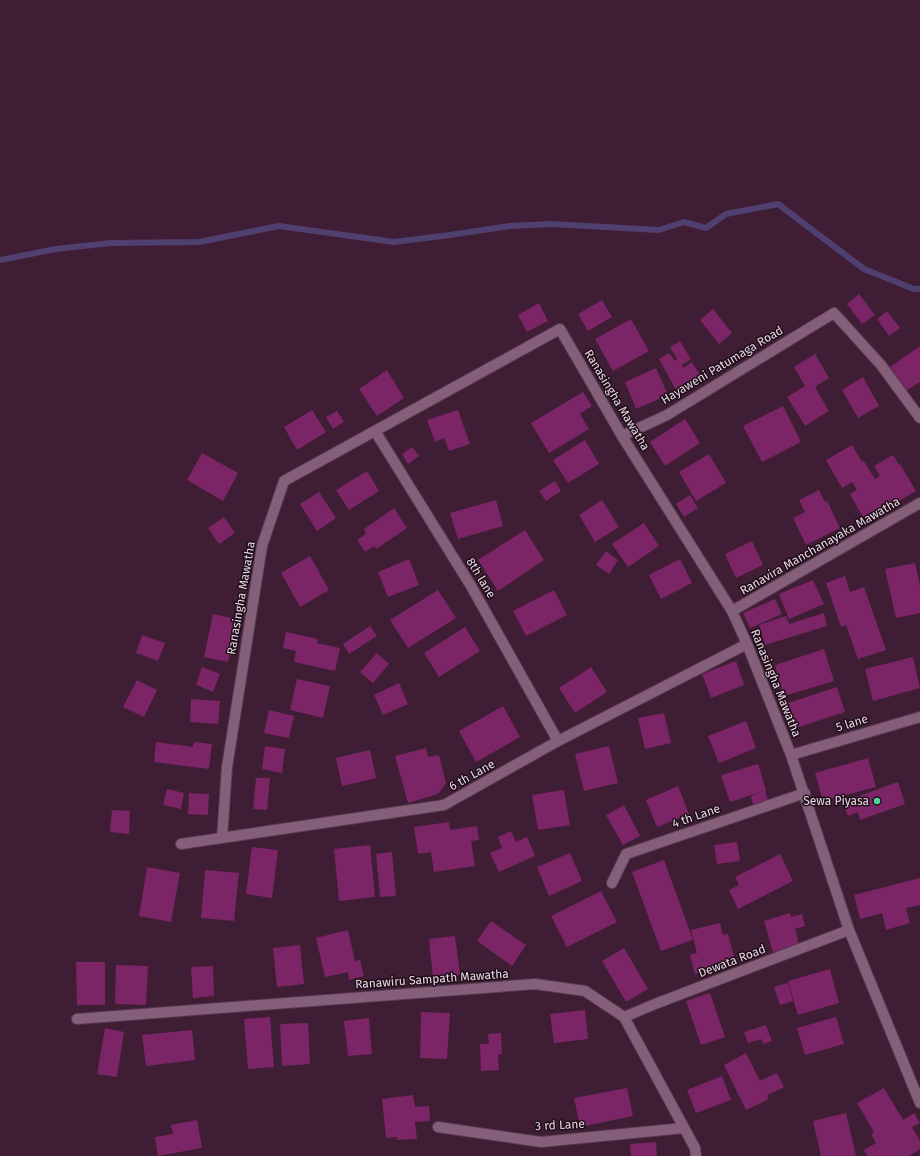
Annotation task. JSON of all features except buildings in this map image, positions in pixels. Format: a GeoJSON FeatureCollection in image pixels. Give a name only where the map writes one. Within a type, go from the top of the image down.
{"type":"FeatureCollection","features":[{"type":"Feature","properties":{"kind":"street","name":"Hayaweni Patumaga Road"},"geometry":{"type":"LineString","coordinates":[[622,436],[667,415],[834,312],[881,366],[920,418]]}},
{"type":"Feature","properties":{"kind":"street","name":"Ranasingha Mawatha"},"geometry":{"type":"LineString","coordinates":[[222,838],[226,767],[262,546],[284,481],[560,329],[622,436],[732,611],[747,644],[805,793],[849,930],[920,1103]]}},
{"type":"Feature","properties":{"kind":"street","name":"8th lane"},"geometry":{"type":"LineString","coordinates":[[376,431],[471,586],[558,741]]}},
{"type":"Feature","properties":{"kind":"street","name":"Ranavira Manchanayaka Mawatha"},"geometry":{"type":"LineString","coordinates":[[732,611],[920,503]]}},
{"type":"Feature","properties":{"kind":"street","name":"6 th Lane"},"geometry":{"type":"LineString","coordinates":[[181,844],[444,805],[558,741],[747,644]]}},
{"type":"Feature","properties":{"kind":"street","name":"5 lane"},"geometry":{"type":"LineString","coordinates":[[791,755],[920,717]]}},
{"type":"Feature","properties":{"kind":"street","name":"4 th Lane"},"geometry":{"type":"LineString","coordinates":[[612,883],[626,854],[805,793]]}},
{"type":"Feature","properties":{"kind":"street","name":"Dewata Road"},"geometry":{"type":"LineString","coordinates":[[624,1017],[849,930]]}},
{"type":"Feature","properties":{"kind":"street","name":"Ranawiru Sampath Mawatha"},"geometry":{"type":"LineString","coordinates":[[77,1019],[535,984],[586,991],[624,1017],[695,1148],[696,1156]]}},
{"type":"Feature","properties":{"kind":"street","name":"3 rd Lane"},"geometry":{"type":"LineString","coordinates":[[438,1127],[541,1142],[684,1128]]}},
{"type":"Feature","properties":{"kind":"waterway"},"geometry":{"type":"LineString","coordinates":[[0,260],[56,249],[111,243],[199,242],[279,226],[394,242],[510,226],[551,224],[659,230],[684,222],[706,228],[726,214],[778,204],[864,269],[914,289],[920,289]]}},
{"type":"Feature","properties":{"kind":"place","name":"Sewa Piyasa"},"geometry":{"type":"Point","coordinates":[877,801]}}]}
